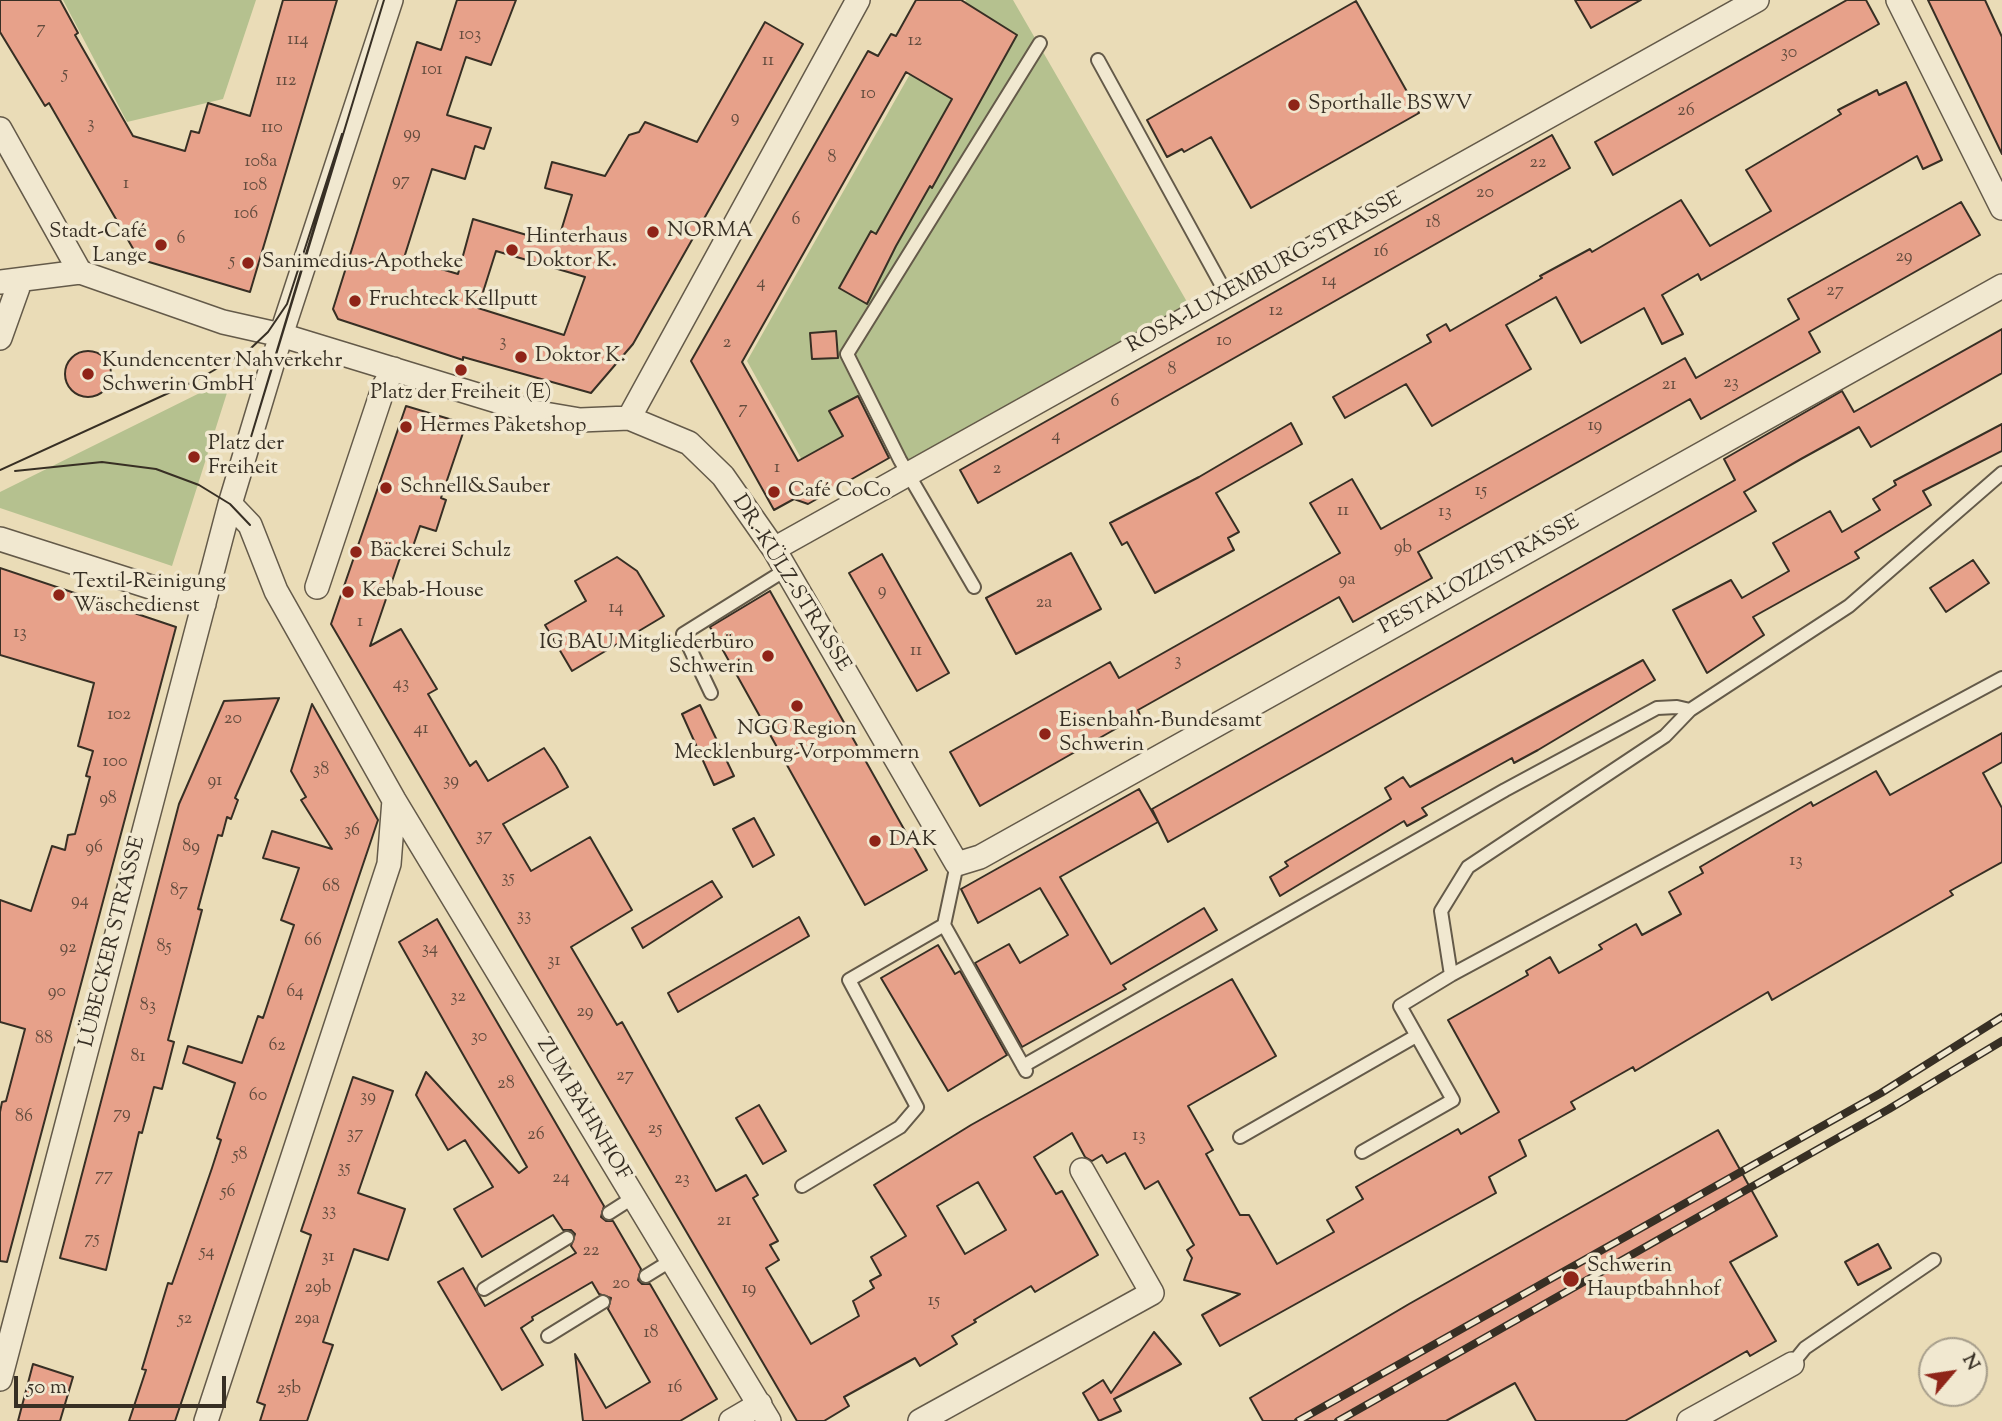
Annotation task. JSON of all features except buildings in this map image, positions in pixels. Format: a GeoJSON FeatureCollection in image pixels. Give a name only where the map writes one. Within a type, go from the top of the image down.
{"type":"FeatureCollection","features":[{"type":"Feature","properties":{"kind":"street","name":"LÜBECKER STRASSE"},"geometry":{"type":"LineString","coordinates":[[0,1379],[230,504],[281,335],[391,0]]}},
{"type":"Feature","properties":{"kind":"street"},"geometry":{"type":"LineString","coordinates":[[629,418],[858,0]]}},
{"type":"Feature","properties":{"kind":"street","name":"ROSA-LUXEMBURG-STRASSE"},"geometry":{"type":"LineString","coordinates":[[774,549],[1757,0]]}},
{"type":"Feature","properties":{"kind":"street"},"geometry":{"type":"LineString","coordinates":[[1898,0],[2002,208]]}},
{"type":"Feature","properties":{"kind":"street"},"geometry":{"type":"LineString","coordinates":[[0,129],[80,272]]}},
{"type":"Feature","properties":{"kind":"street"},"geometry":{"type":"LineString","coordinates":[[0,338],[10,282],[80,272],[223,322],[281,335]]}},
{"type":"Feature","properties":{"kind":"street","name":"PESTALOZZISTRASSE"},"geometry":{"type":"LineString","coordinates":[[957,864],[980,857],[2002,286]]}},
{"type":"Feature","properties":{"kind":"street","name":"DR.-KÜLZ-STRASSE"},"geometry":{"type":"LineString","coordinates":[[281,335],[559,418],[580,421],[629,418],[689,443],[723,476],[774,549],[957,864]]}},
{"type":"Feature","properties":{"kind":"street"},"geometry":{"type":"LineString","coordinates":[[317,587],[384,386],[394,369]]}},
{"type":"Feature","properties":{"kind":"street","name":"ZUM BAHNHOF"},"geometry":{"type":"LineString","coordinates":[[230,504],[250,526],[276,591],[394,800],[764,1413]]}},
{"type":"Feature","properties":{"kind":"street"},"geometry":{"type":"LineString","coordinates":[[0,539],[204,604]]}},
{"type":"Feature","properties":{"kind":"street"},"geometry":{"type":"LineString","coordinates":[[206,1421],[390,864],[394,800]]}},
{"type":"Feature","properties":{"kind":"street"},"geometry":{"type":"LineString","coordinates":[[920,1421],[1152,1293],[1082,1170]]}},
{"type":"Feature","properties":{"kind":"street"},"geometry":{"type":"LineString","coordinates":[[1689,1421],[1792,1364]]}},
{"type":"Feature","properties":{"kind":"street"},"geometry":{"type":"LineString","coordinates":[[731,1421],[764,1413]]}},
{"type":"Feature","properties":{"kind":"lane"},"geometry":{"type":"LineString","coordinates":[[974,587],[908,474],[847,354],[1040,43]]}},
{"type":"Feature","properties":{"kind":"lane"},"geometry":{"type":"LineString","coordinates":[[1098,61],[1227,295]]}},
{"type":"Feature","properties":{"kind":"lane"},"geometry":{"type":"LineString","coordinates":[[1451,975],[1441,911],[1468,867],[1665,736],[1690,710],[1849,606],[2002,472]]}},
{"type":"Feature","properties":{"kind":"lane"},"geometry":{"type":"LineString","coordinates":[[711,693],[683,634],[786,569]]}},
{"type":"Feature","properties":{"kind":"lane"},"geometry":{"type":"LineString","coordinates":[[1362,1152],[1453,1100],[1400,1006],[1451,975],[2002,678]]}},
{"type":"Feature","properties":{"kind":"lane"},"geometry":{"type":"LineString","coordinates":[[957,864],[944,925],[1025,1069],[1504,790],[1657,708],[1678,707],[1690,710]]}},
{"type":"Feature","properties":{"kind":"lane"},"geometry":{"type":"LineString","coordinates":[[802,1186],[900,1127],[917,1107],[849,980],[944,925]]}},
{"type":"Feature","properties":{"kind":"lane"},"geometry":{"type":"LineString","coordinates":[[1240,1137],[1416,1036]]}},
{"type":"Feature","properties":{"kind":"lane"},"geometry":{"type":"LineString","coordinates":[[609,1213],[634,1197]]}},
{"type":"Feature","properties":{"kind":"lane"},"geometry":{"type":"LineString","coordinates":[[484,1289],[567,1238]]}},
{"type":"Feature","properties":{"kind":"lane"},"geometry":{"type":"LineString","coordinates":[[646,1276],[672,1260]]}},
{"type":"Feature","properties":{"kind":"lane"},"geometry":{"type":"LineString","coordinates":[[1792,1364],[1805,1348],[1934,1260]]}},
{"type":"Feature","properties":{"kind":"lane"},"geometry":{"type":"LineString","coordinates":[[548,1336],[603,1302]]}},
{"type":"Feature","properties":{"kind":"green space"},"geometry":{"type":"Polygon","coordinates":[[[63,0],[256,0],[223,99],[127,122],[63,0]]]}},
{"type":"Feature","properties":{"kind":"green space"},"geometry":{"type":"Polygon","coordinates":[[[966,0],[1013,0],[1194,314],[908,474],[863,398],[833,418],[843,437],[802,460],[747,361],[910,74],[921,80],[966,0]]]}},
{"type":"Feature","properties":{"kind":"green space"},"geometry":{"type":"Polygon","coordinates":[[[232,377],[172,566],[0,508],[0,492],[232,377]]]}},
{"type":"Feature","properties":{"kind":"tram line"},"geometry":{"type":"LineString","coordinates":[[0,470],[197,380],[249,350],[268,332],[287,304],[342,134],[251,437],[384,0]]}},
{"type":"Feature","properties":{"kind":"tram line"},"geometry":{"type":"LineString","coordinates":[[15,471],[102,462],[156,469],[199,485],[230,504],[250,525]]}},
{"type":"Feature","properties":{"kind":"railway"},"geometry":{"type":"LineString","coordinates":[[1298,1421],[1881,1093],[2002,1017]]}},
{"type":"Feature","properties":{"kind":"railway"},"geometry":{"type":"LineString","coordinates":[[1338,1421],[1889,1109],[2002,1041]]}},
{"type":"Feature","properties":{"kind":"place","name":"Sporthalle BSWV"},"geometry":{"type":"Point","coordinates":[1294,105]}},
{"type":"Feature","properties":{"kind":"place","name":"NORMA"},"geometry":{"type":"Point","coordinates":[653,232]}},
{"type":"Feature","properties":{"kind":"place","name":"Stadt-Café Lange"},"geometry":{"type":"Point","coordinates":[161,245]}},
{"type":"Feature","properties":{"kind":"place","name":"Hinterhaus Doktor K."},"geometry":{"type":"Point","coordinates":[512,250]}},
{"type":"Feature","properties":{"kind":"place","name":"Sanimedius-Apotheke"},"geometry":{"type":"Point","coordinates":[248,263]}},
{"type":"Feature","properties":{"kind":"place","name":"Fruchteck Kellputt"},"geometry":{"type":"Point","coordinates":[355,301]}},
{"type":"Feature","properties":{"kind":"place","name":"Doktor K."},"geometry":{"type":"Point","coordinates":[521,357]}},
{"type":"Feature","properties":{"kind":"place","name":"Platz der Freiheit (E)"},"geometry":{"type":"Point","coordinates":[461,370]}},
{"type":"Feature","properties":{"kind":"place","name":"Kundencenter Nahverkehr Schwerin GmbH"},"geometry":{"type":"Point","coordinates":[88,374]}},
{"type":"Feature","properties":{"kind":"place","name":"Hermes Paketshop"},"geometry":{"type":"Point","coordinates":[406,427]}},
{"type":"Feature","properties":{"kind":"place","name":"Platz der Freiheit"},"geometry":{"type":"Point","coordinates":[194,457]}},
{"type":"Feature","properties":{"kind":"place","name":"Schnell&Sauber"},"geometry":{"type":"Point","coordinates":[386,488]}},
{"type":"Feature","properties":{"kind":"place","name":"Café CoCo"},"geometry":{"type":"Point","coordinates":[774,492]}},
{"type":"Feature","properties":{"kind":"place","name":"Bäckerei Schulz"},"geometry":{"type":"Point","coordinates":[356,552]}},
{"type":"Feature","properties":{"kind":"place","name":"Kebab-House"},"geometry":{"type":"Point","coordinates":[348,592]}},
{"type":"Feature","properties":{"kind":"place","name":"Textil-Reinigung Wäschedienst"},"geometry":{"type":"Point","coordinates":[59,595]}},
{"type":"Feature","properties":{"kind":"place","name":"IG BAU Mitgliederbüro Schwerin"},"geometry":{"type":"Point","coordinates":[768,656]}},
{"type":"Feature","properties":{"kind":"place","name":"NGG Region Mecklenburg-Vorpommern"},"geometry":{"type":"Point","coordinates":[797,706]}},
{"type":"Feature","properties":{"kind":"place","name":"Eisenbahn-Bundesamt Schwerin"},"geometry":{"type":"Point","coordinates":[1045,734]}},
{"type":"Feature","properties":{"kind":"place","name":"DAK"},"geometry":{"type":"Point","coordinates":[875,841]}},
{"type":"Feature","properties":{"kind":"place","name":"Schwerin Hauptbahnhof"},"geometry":{"type":"Point","coordinates":[1571,1279]}}]}
